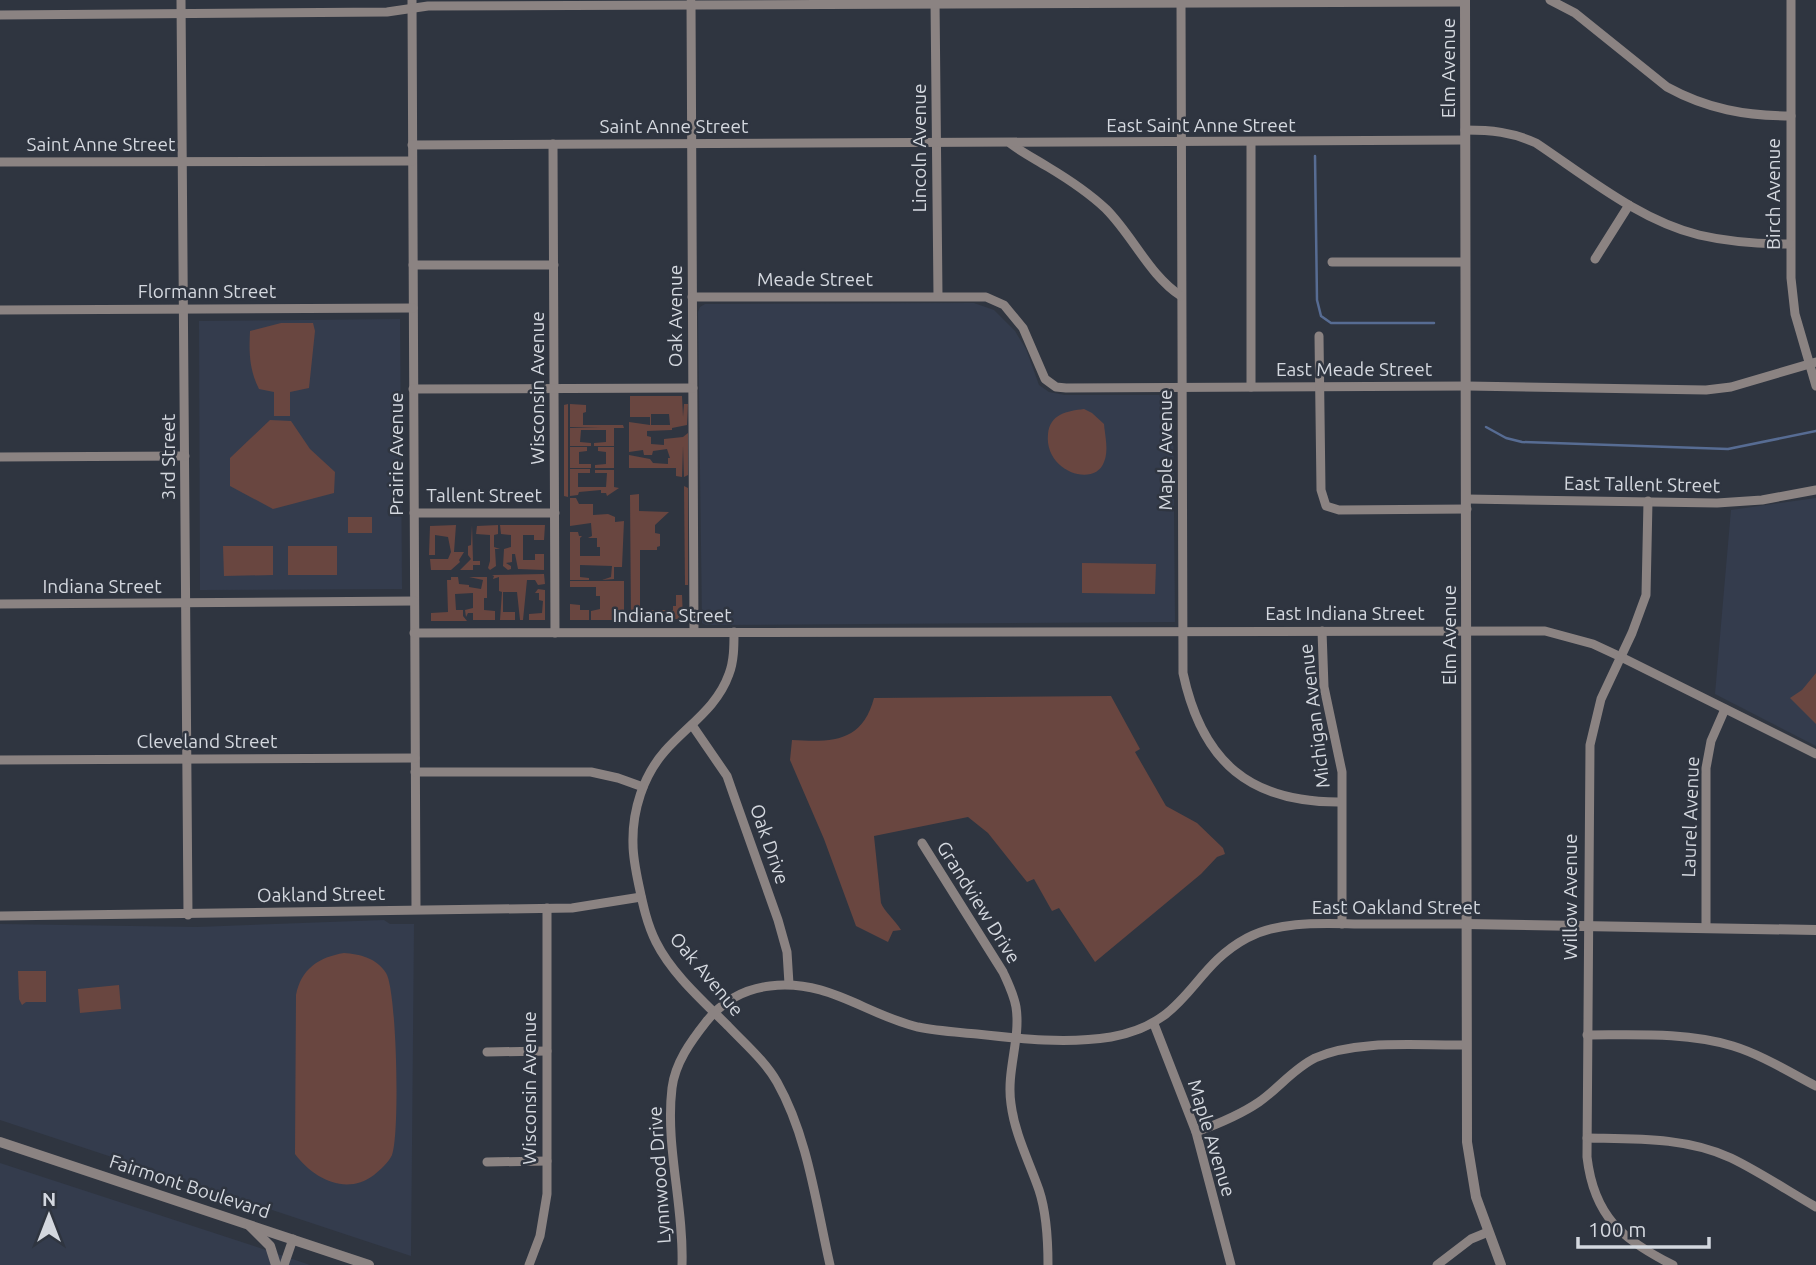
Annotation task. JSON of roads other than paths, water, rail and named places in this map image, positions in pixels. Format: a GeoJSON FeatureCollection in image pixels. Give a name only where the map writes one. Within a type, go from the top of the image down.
{"type":"FeatureCollection","features":[{"type":"Feature","properties":{"kind":"street","name":"3rd Street"},"geometry":{"type":"LineString","coordinates":[[181,0],[188,915]]}},
{"type":"Feature","properties":{"kind":"street"},"geometry":{"type":"LineString","coordinates":[[1550,0],[1575,13],[1667,87],[1681,95],[1747,115],[1791,116]]}},
{"type":"Feature","properties":{"kind":"street","name":"Birch Avenue"},"geometry":{"type":"LineString","coordinates":[[1791,0],[1790,244],[1794,306],[1813,363],[1816,386]]}},
{"type":"Feature","properties":{"kind":"street"},"geometry":{"type":"LineString","coordinates":[[0,15],[387,12],[412,3],[1465,1]]}},
{"type":"Feature","properties":{"kind":"street","name":"Elm Avenue"},"geometry":{"type":"LineString","coordinates":[[1465,1],[1467,1142],[1469,1165],[1500,1265]]}},
{"type":"Feature","properties":{"kind":"street","name":"Maple Avenue"},"geometry":{"type":"LineString","coordinates":[[1181,2],[1183,673],[1188,698],[1203,731],[1220,756],[1241,779],[1298,801],[1341,802]]}},
{"type":"Feature","properties":{"kind":"street","name":"Prairie Avenue"},"geometry":{"type":"LineString","coordinates":[[412,3],[416,909]]}},
{"type":"Feature","properties":{"kind":"street","name":"Oak Avenue"},"geometry":{"type":"LineString","coordinates":[[691,3],[694,632]]}},
{"type":"Feature","properties":{"kind":"street","name":"Lincoln Avenue"},"geometry":{"type":"LineString","coordinates":[[935,3],[938,296]]}},
{"type":"Feature","properties":{"kind":"street","name":"East Saint Anne Street"},"geometry":{"type":"LineString","coordinates":[[937,143],[1251,143],[1506,132],[1536,143],[1629,205],[1667,224],[1698,234],[1739,242],[1790,244]]}},
{"type":"Feature","properties":{"kind":"street","name":"Saint Anne Street"},"geometry":{"type":"LineString","coordinates":[[412,145],[937,143]]}},
{"type":"Feature","properties":{"kind":"street"},"geometry":{"type":"LineString","coordinates":[[1251,143],[1251,387]]}},
{"type":"Feature","properties":{"kind":"street","name":"Wisconsin Avenue"},"geometry":{"type":"LineString","coordinates":[[553,144],[555,633]]}},
{"type":"Feature","properties":{"kind":"street"},"geometry":{"type":"LineString","coordinates":[[1011,144],[1082,189],[1105,209],[1129,235],[1162,282],[1181,296]]}},
{"type":"Feature","properties":{"kind":"street","name":"Saint Anne Street"},"geometry":{"type":"LineString","coordinates":[[0,162],[412,161]]}},
{"type":"Feature","properties":{"kind":"street"},"geometry":{"type":"LineString","coordinates":[[1595,258],[1629,205]]}},
{"type":"Feature","properties":{"kind":"street"},"geometry":{"type":"LineString","coordinates":[[1332,262],[1465,262]]}},
{"type":"Feature","properties":{"kind":"street"},"geometry":{"type":"LineString","coordinates":[[413,265],[554,265]]}},
{"type":"Feature","properties":{"kind":"street","name":"East Meade Street"},"geometry":{"type":"LineString","coordinates":[[938,296],[986,297],[1004,305],[1029,338],[1042,375],[1056,387],[1467,386],[1706,390],[1731,387],[1813,363]]}},
{"type":"Feature","properties":{"kind":"street","name":"Meade Street"},"geometry":{"type":"LineString","coordinates":[[692,297],[938,296]]}},
{"type":"Feature","properties":{"kind":"street","name":"Flormann Street"},"geometry":{"type":"LineString","coordinates":[[0,310],[413,308]]}},
{"type":"Feature","properties":{"kind":"street"},"geometry":{"type":"LineString","coordinates":[[1320,336],[1320,386]]}},
{"type":"Feature","properties":{"kind":"street","name":"East Tallent Street"},"geometry":{"type":"LineString","coordinates":[[1320,386],[1321,490],[1326,506],[1339,510],[1467,504],[1740,502],[1816,490]]}},
{"type":"Feature","properties":{"kind":"street"},"geometry":{"type":"LineString","coordinates":[[414,389],[693,388]]}},
{"type":"Feature","properties":{"kind":"street"},"geometry":{"type":"LineString","coordinates":[[0,457],[185,456]]}},
{"type":"Feature","properties":{"kind":"street","name":"Willow Avenue"},"geometry":{"type":"LineString","coordinates":[[1648,502],[1646,595],[1642,611],[1601,699],[1590,745],[1587,1138],[1589,1171],[1599,1201],[1608,1216],[1620,1231],[1640,1248],[1674,1265]]}},
{"type":"Feature","properties":{"kind":"street","name":"Tallent Street"},"geometry":{"type":"LineString","coordinates":[[414,513],[555,513]]}},
{"type":"Feature","properties":{"kind":"street","name":"Indiana Street"},"geometry":{"type":"LineString","coordinates":[[0,604],[414,601]]}},
{"type":"Feature","properties":{"kind":"street","name":"Michigan Avenue"},"geometry":{"type":"LineString","coordinates":[[1322,631],[1324,687],[1340,758],[1342,924]]}},
{"type":"Feature","properties":{"kind":"street","name":"East Indiana Street"},"geometry":{"type":"LineString","coordinates":[[930,632],[1545,631],[1593,645],[1621,657],[1816,754]]}},
{"type":"Feature","properties":{"kind":"street","name":"Oak Avenue"},"geometry":{"type":"LineString","coordinates":[[734,632],[734,655],[729,674],[712,705],[666,750],[651,769],[637,804],[632,845],[641,897],[660,949],[672,966],[762,1061],[792,1111],[803,1146],[830,1265]]}},
{"type":"Feature","properties":{"kind":"street","name":"Indiana Street"},"geometry":{"type":"LineString","coordinates":[[415,633],[930,632]]}},
{"type":"Feature","properties":{"kind":"street","name":"Laurel Avenue"},"geometry":{"type":"LineString","coordinates":[[1706,928],[1706,768],[1711,741],[1725,709]]}},
{"type":"Feature","properties":{"kind":"street","name":"Oak Drive"},"geometry":{"type":"LineString","coordinates":[[692,725],[727,776],[778,920],[787,952],[789,984]]}},
{"type":"Feature","properties":{"kind":"street","name":"Cleveland Street"},"geometry":{"type":"LineString","coordinates":[[0,760],[415,758]]}},
{"type":"Feature","properties":{"kind":"street"},"geometry":{"type":"LineString","coordinates":[[415,772],[591,772],[643,787]]}},
{"type":"Feature","properties":{"kind":"street","name":"Grandview Drive"},"geometry":{"type":"LineString","coordinates":[[922,843],[1003,972],[1016,1005],[1010,1103],[1020,1144],[1040,1192],[1048,1236],[1048,1265]]}},
{"type":"Feature","properties":{"kind":"street","name":"Oakland Street"},"geometry":{"type":"LineString","coordinates":[[0,916],[547,908],[597,906],[641,897]]}},
{"type":"Feature","properties":{"kind":"street","name":"Wisconsin Avenue"},"geometry":{"type":"LineString","coordinates":[[529,1265],[544,1219],[547,1161],[547,908]]}},
{"type":"Feature","properties":{"kind":"street","name":"East Oakland Street"},"geometry":{"type":"LineString","coordinates":[[1016,1038],[1100,1039],[1127,1034],[1154,1024],[1180,1003],[1219,958],[1246,938],[1267,930],[1293,925],[1465,924],[1816,930]]}},
{"type":"Feature","properties":{"kind":"street"},"geometry":{"type":"LineString","coordinates":[[714,1012],[732,998],[746,992],[760,987],[789,984],[821,989],[901,1022],[920,1027],[1016,1038]]}},
{"type":"Feature","properties":{"kind":"street","name":"Lynnwood Drive"},"geometry":{"type":"LineString","coordinates":[[682,1265],[671,1115],[672,1086],[679,1062],[714,1012]]}},
{"type":"Feature","properties":{"kind":"street","name":"Maple Avenue"},"geometry":{"type":"LineString","coordinates":[[1154,1024],[1196,1132],[1231,1265]]}},
{"type":"Feature","properties":{"kind":"street"},"geometry":{"type":"LineString","coordinates":[[1587,1035],[1703,1039],[1756,1055],[1816,1086]]}},
{"type":"Feature","properties":{"kind":"street"},"geometry":{"type":"LineString","coordinates":[[1196,1132],[1241,1113],[1261,1101],[1301,1066],[1332,1052],[1377,1046],[1466,1045]]}},
{"type":"Feature","properties":{"kind":"street"},"geometry":{"type":"LineString","coordinates":[[487,1052],[547,1051]]}},
{"type":"Feature","properties":{"kind":"street"},"geometry":{"type":"LineString","coordinates":[[1587,1138],[1650,1139],[1714,1152],[1731,1158],[1816,1207]]}},
{"type":"Feature","properties":{"kind":"street","name":"Fairmont Boulevard"},"geometry":{"type":"LineString","coordinates":[[0,1142],[369,1265]]}},
{"type":"Feature","properties":{"kind":"street"},"geometry":{"type":"LineString","coordinates":[[487,1162],[547,1161]]}},
{"type":"Feature","properties":{"kind":"street"},"geometry":{"type":"LineString","coordinates":[[248,1224],[270,1246],[276,1265]]}},
{"type":"Feature","properties":{"kind":"street"},"geometry":{"type":"LineString","coordinates":[[1437,1265],[1471,1239],[1488,1232]]}},
{"type":"Feature","properties":{"kind":"street"},"geometry":{"type":"LineString","coordinates":[[284,1265],[293,1239]]}},
{"type":"Feature","properties":{"kind":"waterway"},"geometry":{"type":"LineString","coordinates":[[1315,156],[1317,300],[1321,316],[1331,323],[1434,323]]}},
{"type":"Feature","properties":{"kind":"waterway"},"geometry":{"type":"LineString","coordinates":[[1486,427],[1506,438],[1522,442],[1728,449],[1816,431]]}}]}
